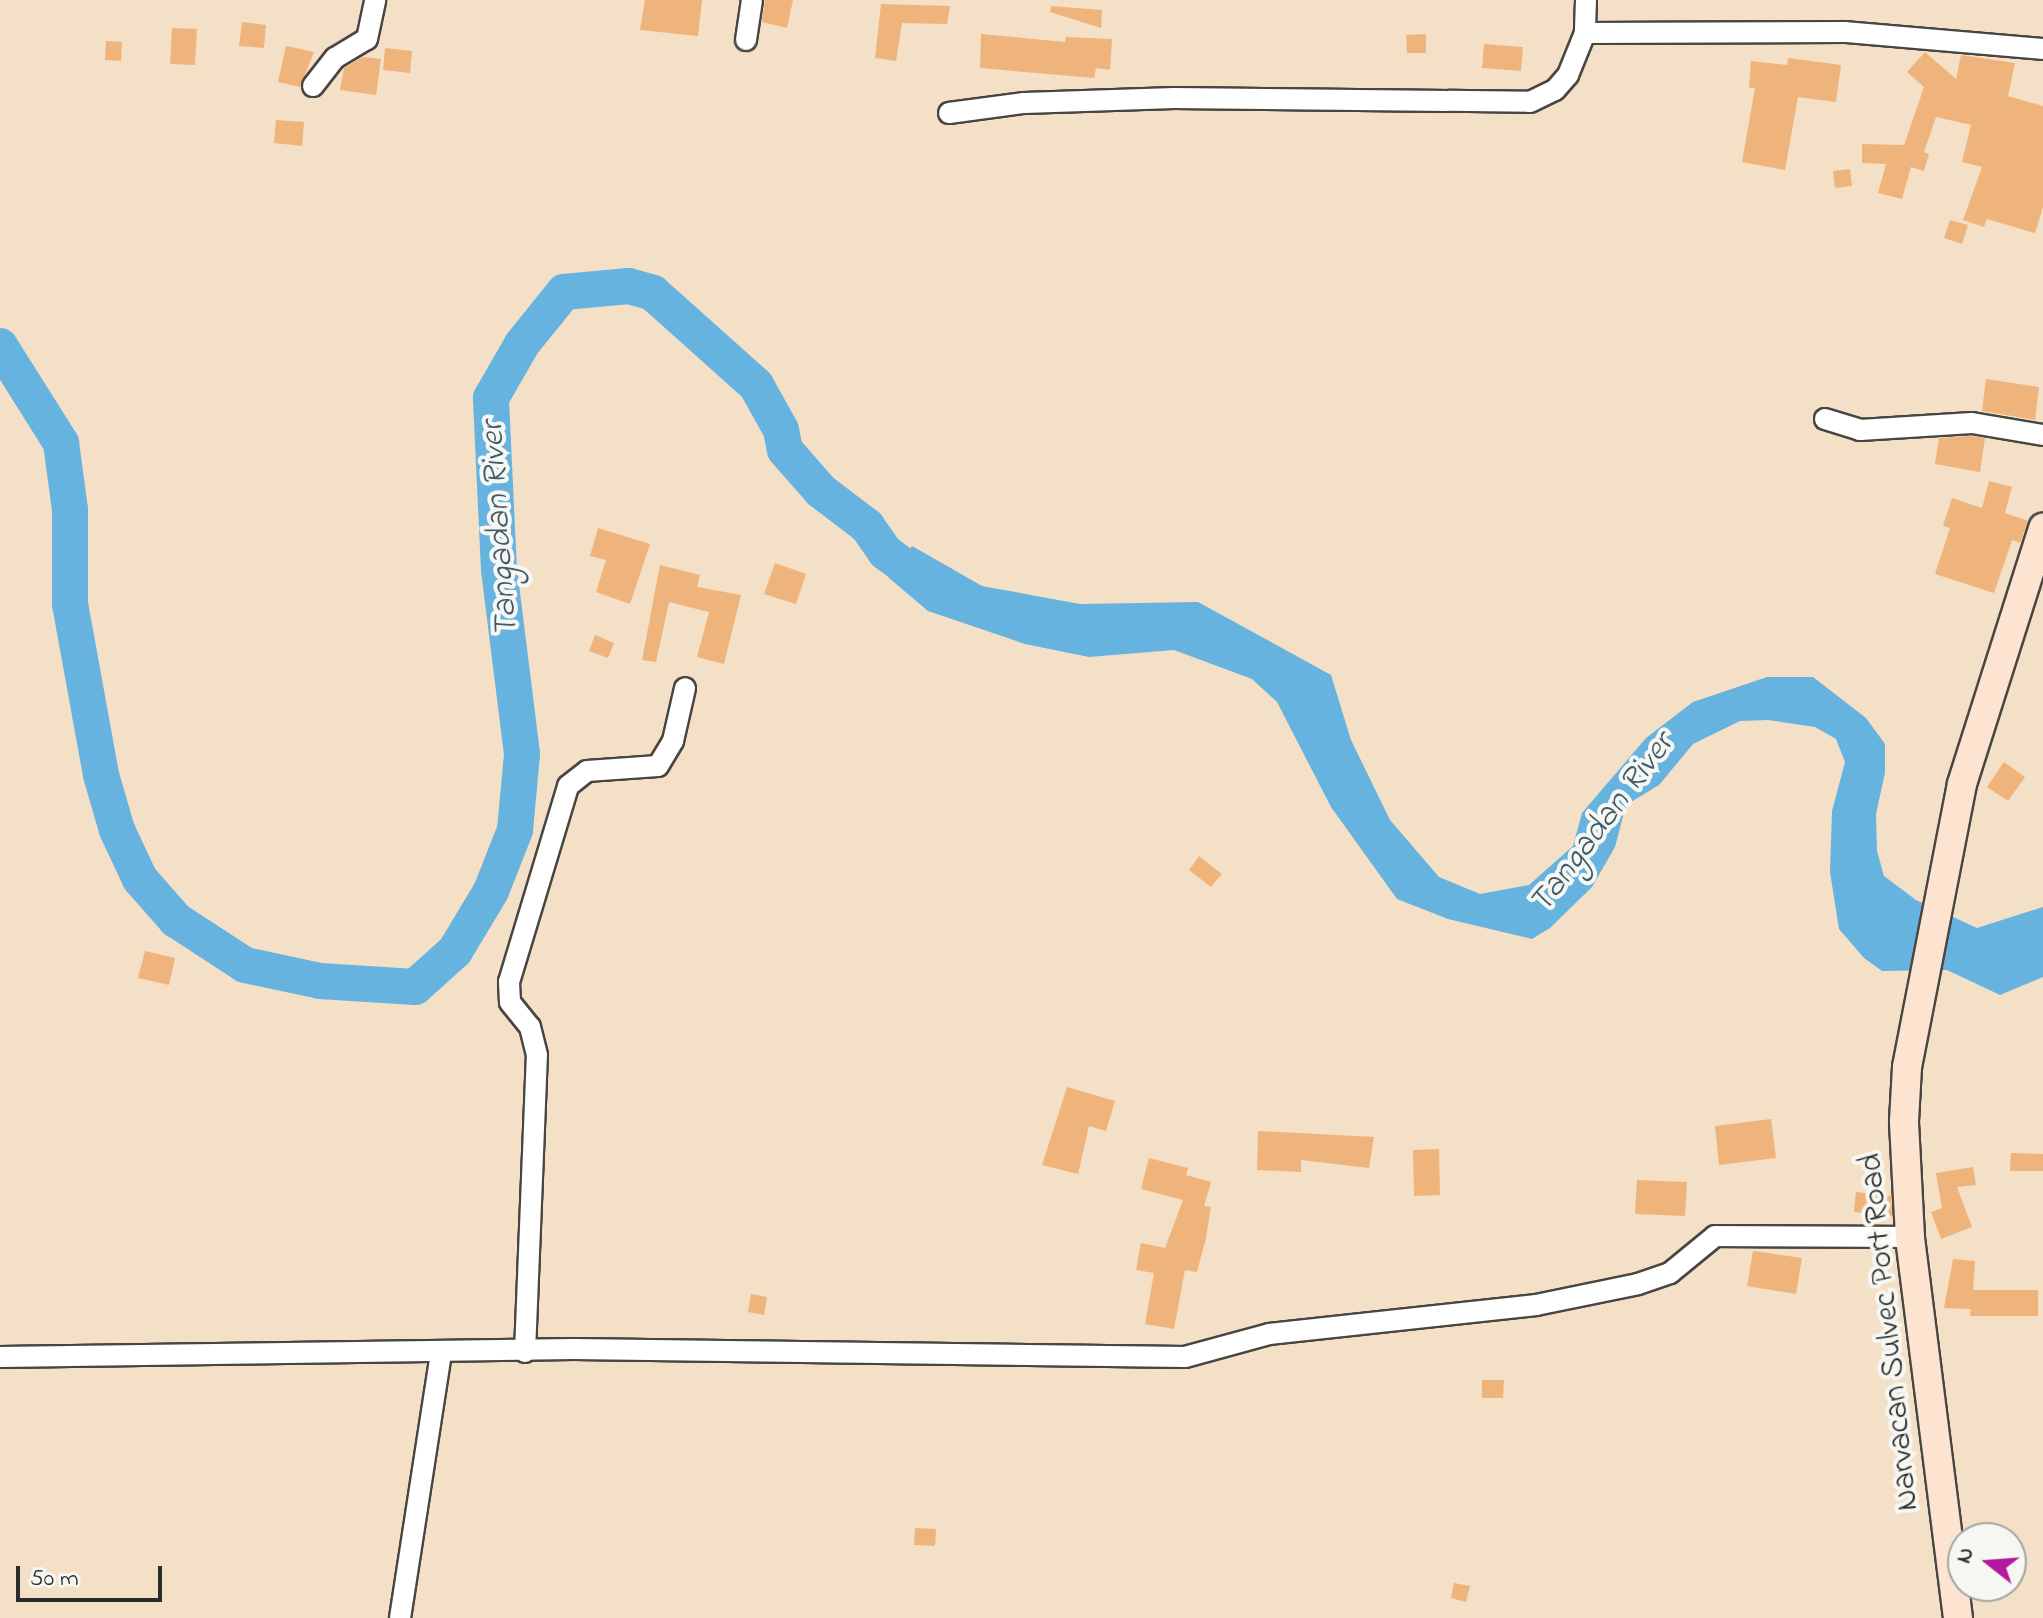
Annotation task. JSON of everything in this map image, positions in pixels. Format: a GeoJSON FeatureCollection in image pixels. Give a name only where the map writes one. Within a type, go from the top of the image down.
{"type":"FeatureCollection","features":[{"type":"Feature","properties":{"kind":"street"},"geometry":{"type":"LineString","coordinates":[[313,86],[335,58],[367,39],[375,0]]}},
{"type":"Feature","properties":{"kind":"street"},"geometry":{"type":"LineString","coordinates":[[746,40],[752,0]]}},
{"type":"Feature","properties":{"kind":"street"},"geometry":{"type":"LineString","coordinates":[[949,113],[1049,102],[1174,98],[1530,102],[1555,90],[1568,75],[1585,33],[1586,0]]}},
{"type":"Feature","properties":{"kind":"street"},"geometry":{"type":"LineString","coordinates":[[1585,33],[1845,32],[2043,49]]}},
{"type":"Feature","properties":{"kind":"street"},"geometry":{"type":"LineString","coordinates":[[1825,419],[1860,430],[1972,423],[2043,435]]}},
{"type":"Feature","properties":{"kind":"street","name":"Narvacan Sulvec Port Road"},"geometry":{"type":"LineString","coordinates":[[1958,1618],[1910,1237],[1904,1121],[1922,975],[1962,784],[2043,528]]}},
{"type":"Feature","properties":{"kind":"street"},"geometry":{"type":"LineString","coordinates":[[525,1352],[537,1055],[530,1027],[510,1002],[509,982],[568,786],[587,771],[658,766],[673,741],[685,688]]}},
{"type":"Feature","properties":{"kind":"street"},"geometry":{"type":"LineString","coordinates":[[0,1357],[525,1352],[1185,1357],[1269,1334],[1536,1305],[1638,1284],[1670,1273],[1715,1236],[1910,1237]]}},
{"type":"Feature","properties":{"kind":"street"},"geometry":{"type":"LineString","coordinates":[[400,1618],[441,1354]]}},
{"type":"Feature","properties":{"kind":"water"},"geometry":{"type":"Polygon","coordinates":[[[912,546],[982,586],[1080,604],[1198,602],[1331,675],[1351,740],[1390,820],[1439,877],[1480,894],[1529,885],[1573,846],[1582,813],[1646,738],[1693,702],[1767,677],[1813,677],[1866,718],[1885,744],[1885,773],[1876,814],[1877,851],[1884,876],[1916,900],[1977,928],[2043,907],[2043,977],[2000,995],[1947,970],[1882,971],[1864,958],[1839,929],[1830,872],[1832,811],[1845,762],[1836,739],[1815,727],[1768,720],[1740,721],[1693,744],[1659,785],[1626,805],[1615,847],[1592,887],[1550,928],[1532,939],[1448,919],[1397,899],[1331,807],[1277,702],[1252,679],[1174,650],[1089,657],[1025,644],[928,611],[889,578],[912,546]]]}},
{"type":"Feature","properties":{"kind":"building"},"geometry":{"type":"Polygon","coordinates":[[[645,0],[702,0],[698,36],[640,30],[645,0]]]}},
{"type":"Feature","properties":{"kind":"building"},"geometry":{"type":"Polygon","coordinates":[[[765,0],[793,0],[787,28],[762,22],[765,0]]]}},
{"type":"Feature","properties":{"kind":"building"},"geometry":{"type":"Polygon","coordinates":[[[881,4],[950,6],[947,24],[902,23],[896,61],[875,58],[881,4]]]}},
{"type":"Feature","properties":{"kind":"building"},"geometry":{"type":"Polygon","coordinates":[[[1051,6],[1102,10],[1101,28],[1050,12],[1051,6]]]}},
{"type":"Feature","properties":{"kind":"building"},"geometry":{"type":"Polygon","coordinates":[[[242,22],[266,25],[264,48],[239,46],[242,22]]]}},
{"type":"Feature","properties":{"kind":"building"},"geometry":{"type":"Polygon","coordinates":[[[172,28],[197,29],[195,65],[170,64],[172,28]]]}},
{"type":"Feature","properties":{"kind":"building"},"geometry":{"type":"Polygon","coordinates":[[[981,34],[1065,42],[1066,37],[1112,39],[1110,70],[1096,68],[1094,78],[980,68],[981,34]]]}},
{"type":"Feature","properties":{"kind":"building"},"geometry":{"type":"Polygon","coordinates":[[[1426,34],[1426,53],[1407,53],[1406,35],[1426,34]]]}},
{"type":"Feature","properties":{"kind":"building"},"geometry":{"type":"Polygon","coordinates":[[[106,41],[122,42],[121,61],[105,60],[106,41]]]}},
{"type":"Feature","properties":{"kind":"building"},"geometry":{"type":"Polygon","coordinates":[[[1484,44],[1523,47],[1521,71],[1482,68],[1484,44]]]}},
{"type":"Feature","properties":{"kind":"building"},"geometry":{"type":"Polygon","coordinates":[[[286,46],[314,52],[300,87],[278,82],[286,46]]]}},
{"type":"Feature","properties":{"kind":"building"},"geometry":{"type":"Polygon","coordinates":[[[385,48],[412,51],[410,73],[383,70],[385,48]]]}},
{"type":"Feature","properties":{"kind":"building"},"geometry":{"type":"Polygon","coordinates":[[[1925,52],[1956,79],[1961,55],[2015,63],[2008,96],[2043,106],[2043,207],[2035,233],[1987,219],[1984,227],[1963,220],[1982,167],[1962,162],[1971,125],[1936,117],[1924,152],[1929,154],[1924,171],[1911,167],[1902,199],[1878,193],[1886,164],[1862,163],[1862,144],[1904,145],[1924,87],[1907,72],[1925,52]]]}},
{"type":"Feature","properties":{"kind":"building"},"geometry":{"type":"Polygon","coordinates":[[[363,57],[381,59],[376,95],[340,90],[344,68],[363,57]]]}},
{"type":"Feature","properties":{"kind":"building"},"geometry":{"type":"Polygon","coordinates":[[[1788,58],[1841,65],[1836,102],[1798,97],[1785,170],[1742,162],[1755,88],[1749,88],[1751,61],[1787,65],[1788,58]]]}},
{"type":"Feature","properties":{"kind":"building"},"geometry":{"type":"Polygon","coordinates":[[[276,120],[304,122],[302,146],[274,143],[276,120]]]}},
{"type":"Feature","properties":{"kind":"building"},"geometry":{"type":"Polygon","coordinates":[[[1850,169],[1852,186],[1835,188],[1833,171],[1850,169]]]}},
{"type":"Feature","properties":{"kind":"building"},"geometry":{"type":"Polygon","coordinates":[[[1950,220],[1968,225],[1962,244],[1944,238],[1950,220]]]}},
{"type":"Feature","properties":{"kind":"building"},"geometry":{"type":"Polygon","coordinates":[[[1986,379],[2039,387],[2035,420],[1982,411],[1986,379]]]}},
{"type":"Feature","properties":{"kind":"building"},"geometry":{"type":"Polygon","coordinates":[[[1939,438],[1985,438],[1980,472],[1935,464],[1939,438]]]}},
{"type":"Feature","properties":{"kind":"building"},"geometry":{"type":"Polygon","coordinates":[[[1989,481],[2012,487],[2005,513],[2028,521],[2020,543],[2012,540],[1994,593],[1935,574],[1950,528],[1943,526],[1952,498],[1982,508],[1989,481]]]}},
{"type":"Feature","properties":{"kind":"building"},"geometry":{"type":"Polygon","coordinates":[[[598,528],[650,544],[630,604],[596,592],[606,560],[590,556],[598,528]]]}},
{"type":"Feature","properties":{"kind":"building"},"geometry":{"type":"Polygon","coordinates":[[[775,563],[806,574],[796,604],[764,594],[775,563]]]}},
{"type":"Feature","properties":{"kind":"building"},"geometry":{"type":"Polygon","coordinates":[[[660,565],[700,575],[697,587],[741,595],[724,664],[697,657],[709,612],[669,602],[656,662],[642,660],[660,565]]]}},
{"type":"Feature","properties":{"kind":"building"},"geometry":{"type":"Polygon","coordinates":[[[595,635],[614,643],[608,658],[589,651],[595,635]]]}},
{"type":"Feature","properties":{"kind":"building"},"geometry":{"type":"Polygon","coordinates":[[[2004,762],[2025,777],[2008,801],[1987,787],[2004,762]]]}},
{"type":"Feature","properties":{"kind":"building"},"geometry":{"type":"Polygon","coordinates":[[[1199,856],[1222,874],[1211,887],[1189,870],[1199,856]]]}},
{"type":"Feature","properties":{"kind":"building"},"geometry":{"type":"Polygon","coordinates":[[[145,951],[175,958],[169,985],[138,978],[145,951]]]}},
{"type":"Feature","properties":{"kind":"building"},"geometry":{"type":"Polygon","coordinates":[[[1067,1087],[1115,1101],[1106,1131],[1089,1126],[1078,1174],[1042,1165],[1067,1087]]]}},
{"type":"Feature","properties":{"kind":"building"},"geometry":{"type":"Polygon","coordinates":[[[1771,1119],[1776,1158],[1719,1165],[1715,1126],[1771,1119]]]}},
{"type":"Feature","properties":{"kind":"building"},"geometry":{"type":"Polygon","coordinates":[[[1258,1131],[1374,1137],[1369,1168],[1301,1160],[1301,1172],[1257,1170],[1258,1131]]]}},
{"type":"Feature","properties":{"kind":"building"},"geometry":{"type":"Polygon","coordinates":[[[1439,1149],[1440,1195],[1414,1196],[1413,1150],[1439,1149]]]}},
{"type":"Feature","properties":{"kind":"building"},"geometry":{"type":"Polygon","coordinates":[[[2011,1153],[2043,1154],[2043,1171],[2010,1171],[2011,1153]]]}},
{"type":"Feature","properties":{"kind":"building"},"geometry":{"type":"Polygon","coordinates":[[[1149,1158],[1188,1168],[1186,1175],[1211,1182],[1204,1206],[1211,1207],[1206,1238],[1197,1272],[1185,1270],[1174,1329],[1145,1324],[1154,1273],[1136,1270],[1141,1243],[1165,1248],[1183,1200],[1141,1189],[1149,1158]]]}},
{"type":"Feature","properties":{"kind":"building"},"geometry":{"type":"Polygon","coordinates":[[[1973,1167],[1976,1185],[1957,1187],[1972,1227],[1941,1239],[1931,1212],[1942,1208],[1936,1173],[1973,1167]]]}},
{"type":"Feature","properties":{"kind":"building"},"geometry":{"type":"Polygon","coordinates":[[[1637,1180],[1687,1182],[1685,1216],[1635,1214],[1637,1180]]]}},
{"type":"Feature","properties":{"kind":"building"},"geometry":{"type":"Polygon","coordinates":[[[1856,1192],[1891,1196],[1892,1216],[1854,1212],[1856,1192]]]}},
{"type":"Feature","properties":{"kind":"building"},"geometry":{"type":"Polygon","coordinates":[[[1753,1251],[1802,1258],[1796,1294],[1747,1286],[1753,1251]]]}},
{"type":"Feature","properties":{"kind":"building"},"geometry":{"type":"Polygon","coordinates":[[[1953,1259],[1975,1261],[1973,1290],[2038,1290],[2038,1316],[1970,1316],[1971,1309],[1944,1308],[1953,1259]]]}},
{"type":"Feature","properties":{"kind":"building"},"geometry":{"type":"Polygon","coordinates":[[[751,1294],[767,1297],[764,1315],[748,1312],[751,1294]]]}},
{"type":"Feature","properties":{"kind":"building"},"geometry":{"type":"Polygon","coordinates":[[[1482,1380],[1504,1380],[1503,1398],[1482,1398],[1482,1380]]]}},
{"type":"Feature","properties":{"kind":"building"},"geometry":{"type":"Polygon","coordinates":[[[915,1528],[936,1529],[935,1546],[914,1545],[915,1528]]]}},
{"type":"Feature","properties":{"kind":"building"},"geometry":{"type":"Polygon","coordinates":[[[1454,1583],[1470,1586],[1466,1602],[1451,1598],[1454,1583]]]}},
{"type":"Feature","properties":{"kind":"waterway","name":"Tangadan River"},"geometry":{"type":"LineString","coordinates":[[0,346],[61,443],[70,510],[70,604],[101,775],[117,830],[140,879],[176,920],[245,965],[320,981],[415,987],[455,951],[491,891],[515,830],[522,754],[499,570],[491,398],[522,344],[564,292],[629,286],[653,293],[756,385],[781,430],[785,450],[821,491],[867,526],[885,552],[920,578],[942,584]]}}]}
